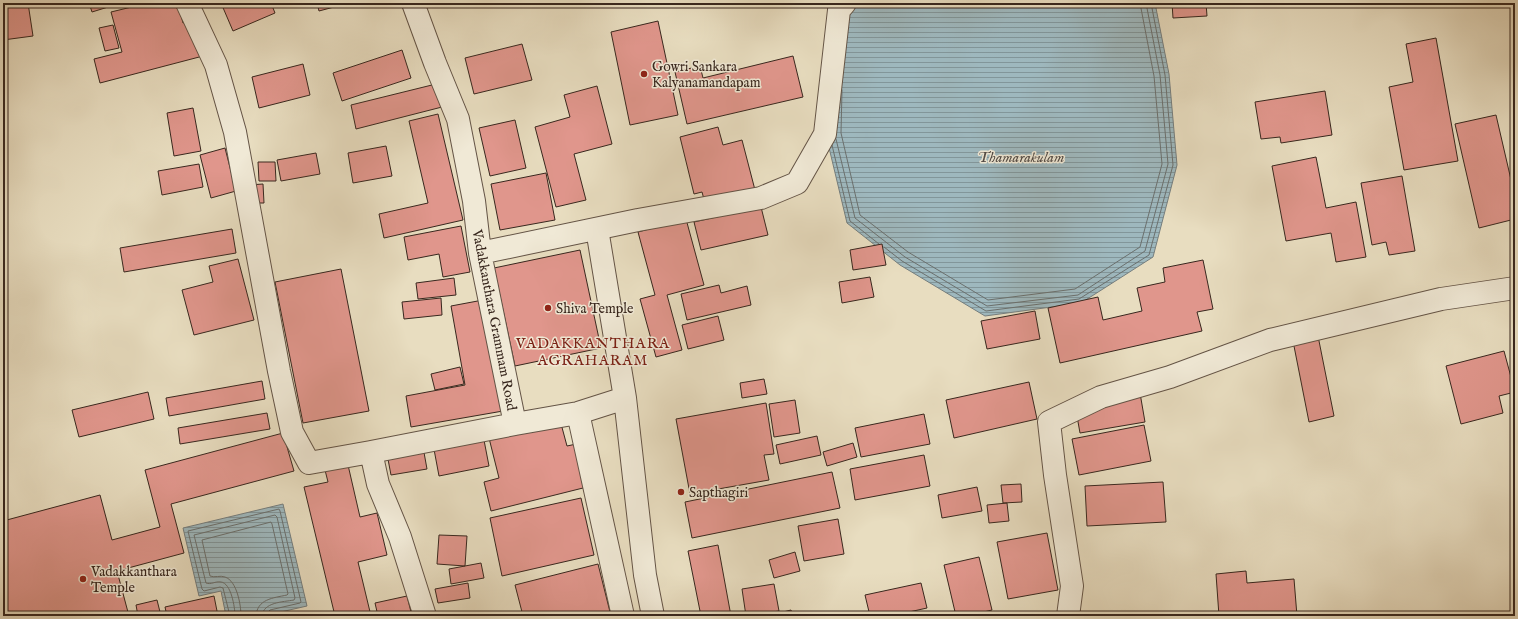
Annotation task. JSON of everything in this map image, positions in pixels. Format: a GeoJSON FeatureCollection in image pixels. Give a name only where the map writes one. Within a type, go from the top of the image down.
{"type":"FeatureCollection","features":[{"type":"Feature","properties":{"kind":"street"},"geometry":{"type":"LineString","coordinates":[[187,3],[216,65],[235,132],[279,371],[292,432],[309,463],[516,424]]}},
{"type":"Feature","properties":{"kind":"street","name":"Vadakkanthara Grammam Road"},"geometry":{"type":"LineString","coordinates":[[413,3],[458,119],[474,201],[480,252],[516,424],[578,413],[625,398]]}},
{"type":"Feature","properties":{"kind":"street"},"geometry":{"type":"LineString","coordinates":[[480,252],[645,219],[761,198],[797,183],[824,134],[839,10],[845,3]]}},
{"type":"Feature","properties":{"kind":"street"},"geometry":{"type":"LineString","coordinates":[[597,229],[625,398],[646,575],[653,616]]}},
{"type":"Feature","properties":{"kind":"street"},"geometry":{"type":"LineString","coordinates":[[1068,616],[1072,586],[1055,475],[1050,422],[1101,397],[1170,377],[1270,340],[1441,299],[1515,288]]}},
{"type":"Feature","properties":{"kind":"street"},"geometry":{"type":"LineString","coordinates":[[578,413],[623,616]]}},
{"type":"Feature","properties":{"kind":"street"},"geometry":{"type":"LineString","coordinates":[[371,452],[378,484],[400,537],[425,616]]}},
{"type":"Feature","properties":{"kind":"water","name":"Thamarakulam"},"geometry":{"type":"Polygon","coordinates":[[[848,3],[1155,3],[1169,74],[1177,165],[1153,257],[1081,303],[985,316],[900,265],[847,223],[826,135],[848,3]]]}},
{"type":"Feature","properties":{"kind":"water"},"geometry":{"type":"Polygon","coordinates":[[[283,504],[307,606],[263,616],[226,616],[221,591],[199,596],[183,528],[283,504]]]}},
{"type":"Feature","properties":{"kind":"building"},"geometry":{"type":"Polygon","coordinates":[[[3,3],[28,3],[33,36],[3,40],[3,3]]]}},
{"type":"Feature","properties":{"kind":"building"},"geometry":{"type":"Polygon","coordinates":[[[89,3],[121,3],[92,12],[89,3]]]}},
{"type":"Feature","properties":{"kind":"building"},"geometry":{"type":"Polygon","coordinates":[[[148,3],[178,3],[183,23],[194,20],[203,56],[100,83],[94,59],[122,52],[111,12],[148,3]]]}},
{"type":"Feature","properties":{"kind":"building"},"geometry":{"type":"Polygon","coordinates":[[[221,3],[271,3],[275,13],[233,31],[221,3]]]}},
{"type":"Feature","properties":{"kind":"building"},"geometry":{"type":"Polygon","coordinates":[[[317,3],[349,3],[319,11],[317,3]]]}},
{"type":"Feature","properties":{"kind":"building"},"geometry":{"type":"Polygon","coordinates":[[[1172,3],[1206,3],[1207,16],[1173,18],[1172,3]]]}},
{"type":"Feature","properties":{"kind":"building","name":"Gowri Sankara Kalyanamandapam"},"geometry":{"type":"Polygon","coordinates":[[[658,21],[678,115],[630,125],[611,32],[658,21]]]}},
{"type":"Feature","properties":{"kind":"building"},"geometry":{"type":"Polygon","coordinates":[[[113,25],[119,48],[105,51],[99,28],[113,25]]]}},
{"type":"Feature","properties":{"kind":"building"},"geometry":{"type":"Polygon","coordinates":[[[1436,38],[1458,161],[1404,170],[1389,87],[1413,82],[1406,44],[1436,38]]]}},
{"type":"Feature","properties":{"kind":"building"},"geometry":{"type":"Polygon","coordinates":[[[522,44],[532,80],[474,94],[465,58],[522,44]]]}},
{"type":"Feature","properties":{"kind":"building"},"geometry":{"type":"Polygon","coordinates":[[[402,50],[411,78],[342,101],[333,73],[402,50]]]}},
{"type":"Feature","properties":{"kind":"building"},"geometry":{"type":"Polygon","coordinates":[[[793,56],[803,97],[687,124],[675,72],[700,66],[703,78],[793,56]]]}},
{"type":"Feature","properties":{"kind":"building"},"geometry":{"type":"Polygon","coordinates":[[[303,64],[310,95],[259,108],[252,77],[303,64]]]}},
{"type":"Feature","properties":{"kind":"building"},"geometry":{"type":"Polygon","coordinates":[[[436,84],[442,107],[356,129],[351,105],[436,84]]]}},
{"type":"Feature","properties":{"kind":"building"},"geometry":{"type":"Polygon","coordinates":[[[597,86],[612,144],[574,154],[586,200],[556,207],[535,127],[570,117],[564,95],[597,86]]]}},
{"type":"Feature","properties":{"kind":"building"},"geometry":{"type":"Polygon","coordinates":[[[1325,91],[1332,135],[1281,143],[1280,137],[1261,139],[1255,102],[1325,91]]]}},
{"type":"Feature","properties":{"kind":"building"},"geometry":{"type":"Polygon","coordinates":[[[193,108],[201,151],[174,156],[167,113],[193,108]]]}},
{"type":"Feature","properties":{"kind":"building"},"geometry":{"type":"Polygon","coordinates":[[[438,114],[463,220],[384,238],[379,214],[428,203],[409,121],[438,114]]]}},
{"type":"Feature","properties":{"kind":"building"},"geometry":{"type":"Polygon","coordinates":[[[1496,115],[1515,197],[1515,219],[1479,228],[1455,124],[1496,115]]]}},
{"type":"Feature","properties":{"kind":"building"},"geometry":{"type":"Polygon","coordinates":[[[515,120],[526,168],[490,176],[479,128],[515,120]]]}},
{"type":"Feature","properties":{"kind":"building"},"geometry":{"type":"Polygon","coordinates":[[[718,127],[723,145],[742,140],[755,190],[705,203],[702,192],[694,194],[680,137],[718,127]]]}},
{"type":"Feature","properties":{"kind":"building"},"geometry":{"type":"Polygon","coordinates":[[[386,146],[392,176],[353,183],[348,153],[386,146]]]}},
{"type":"Feature","properties":{"kind":"building"},"geometry":{"type":"Polygon","coordinates":[[[225,148],[236,191],[211,198],[200,155],[225,148]]]}},
{"type":"Feature","properties":{"kind":"building"},"geometry":{"type":"Polygon","coordinates":[[[316,153],[320,174],[281,181],[277,160],[316,153]]]}},
{"type":"Feature","properties":{"kind":"building"},"geometry":{"type":"Polygon","coordinates":[[[1316,157],[1326,208],[1356,202],[1366,257],[1336,262],[1331,233],[1286,241],[1272,166],[1316,157]]]}},
{"type":"Feature","properties":{"kind":"building"},"geometry":{"type":"Polygon","coordinates":[[[258,162],[275,162],[276,181],[259,181],[258,162]]]}},
{"type":"Feature","properties":{"kind":"building"},"geometry":{"type":"Polygon","coordinates":[[[199,164],[203,187],[162,195],[158,171],[199,164]]]}},
{"type":"Feature","properties":{"kind":"building"},"geometry":{"type":"Polygon","coordinates":[[[546,173],[555,220],[500,230],[491,184],[546,173]]]}},
{"type":"Feature","properties":{"kind":"building"},"geometry":{"type":"Polygon","coordinates":[[[1402,176],[1415,251],[1389,255],[1386,242],[1372,245],[1361,183],[1402,176]]]}},
{"type":"Feature","properties":{"kind":"building"},"geometry":{"type":"Polygon","coordinates":[[[263,184],[264,203],[250,203],[249,185],[263,184]]]}},
{"type":"Feature","properties":{"kind":"building"},"geometry":{"type":"Polygon","coordinates":[[[761,207],[768,235],[701,250],[694,222],[761,207]]]}},
{"type":"Feature","properties":{"kind":"building"},"geometry":{"type":"Polygon","coordinates":[[[686,219],[704,285],[667,295],[682,350],[656,357],[640,299],[655,295],[638,232],[686,219]]]}},
{"type":"Feature","properties":{"kind":"building"},"geometry":{"type":"Polygon","coordinates":[[[461,226],[470,272],[443,277],[439,254],[408,260],[404,237],[461,226]]]}},
{"type":"Feature","properties":{"kind":"building"},"geometry":{"type":"Polygon","coordinates":[[[232,229],[236,253],[124,272],[120,248],[232,229]]]}},
{"type":"Feature","properties":{"kind":"building"},"geometry":{"type":"Polygon","coordinates":[[[882,244],[886,265],[853,270],[850,250],[882,244]]]}},
{"type":"Feature","properties":{"kind":"building","name":"Shiva Temple"},"geometry":{"type":"Polygon","coordinates":[[[580,250],[601,348],[515,366],[494,268],[580,250]]]}},
{"type":"Feature","properties":{"kind":"building"},"geometry":{"type":"Polygon","coordinates":[[[238,259],[254,320],[194,335],[182,290],[213,282],[209,266],[238,259]]]}},
{"type":"Feature","properties":{"kind":"building"},"geometry":{"type":"Polygon","coordinates":[[[1203,260],[1213,309],[1197,312],[1202,331],[1060,363],[1048,308],[1098,297],[1103,320],[1142,311],[1137,288],[1165,282],[1163,268],[1203,260]]]}},
{"type":"Feature","properties":{"kind":"building"},"geometry":{"type":"Polygon","coordinates":[[[341,269],[369,411],[303,423],[275,282],[341,269]]]}},
{"type":"Feature","properties":{"kind":"building"},"geometry":{"type":"Polygon","coordinates":[[[870,277],[874,297],[842,303],[839,282],[870,277]]]}},
{"type":"Feature","properties":{"kind":"building"},"geometry":{"type":"Polygon","coordinates":[[[454,278],[456,295],[418,299],[416,283],[454,278]]]}},
{"type":"Feature","properties":{"kind":"building"},"geometry":{"type":"Polygon","coordinates":[[[719,285],[721,293],[747,286],[751,305],[687,320],[681,294],[719,285]]]}},
{"type":"Feature","properties":{"kind":"building"},"geometry":{"type":"Polygon","coordinates":[[[441,298],[442,315],[404,319],[402,302],[441,298]]]}},
{"type":"Feature","properties":{"kind":"building"},"geometry":{"type":"Polygon","coordinates":[[[483,300],[503,411],[411,427],[406,396],[465,385],[451,306],[483,300]]]}},
{"type":"Feature","properties":{"kind":"building"},"geometry":{"type":"Polygon","coordinates":[[[1035,311],[1040,339],[987,349],[981,321],[1035,311]]]}},
{"type":"Feature","properties":{"kind":"building"},"geometry":{"type":"Polygon","coordinates":[[[718,316],[724,340],[688,349],[682,325],[718,316]]]}},
{"type":"Feature","properties":{"kind":"building"},"geometry":{"type":"Polygon","coordinates":[[[1317,331],[1334,416],[1309,422],[1292,336],[1317,331]]]}},
{"type":"Feature","properties":{"kind":"building"},"geometry":{"type":"Polygon","coordinates":[[[1504,351],[1515,392],[1499,396],[1503,413],[1461,424],[1446,366],[1504,351]]]}},
{"type":"Feature","properties":{"kind":"building"},"geometry":{"type":"Polygon","coordinates":[[[460,367],[464,384],[435,390],[431,374],[460,367]]]}},
{"type":"Feature","properties":{"kind":"building"},"geometry":{"type":"Polygon","coordinates":[[[764,379],[767,394],[742,398],[740,383],[764,379]]]}},
{"type":"Feature","properties":{"kind":"building"},"geometry":{"type":"Polygon","coordinates":[[[262,381],[265,399],[169,416],[166,398],[262,381]]]}},
{"type":"Feature","properties":{"kind":"building"},"geometry":{"type":"Polygon","coordinates":[[[1029,382],[1037,419],[954,438],[946,400],[1029,382]]]}},
{"type":"Feature","properties":{"kind":"building"},"geometry":{"type":"Polygon","coordinates":[[[148,392],[154,419],[79,437],[72,410],[148,392]]]}},
{"type":"Feature","properties":{"kind":"building"},"geometry":{"type":"Polygon","coordinates":[[[1140,393],[1145,422],[1080,433],[1075,405],[1140,393]]]}},
{"type":"Feature","properties":{"kind":"building"},"geometry":{"type":"Polygon","coordinates":[[[795,400],[800,433],[774,437],[769,404],[795,400]]]}},
{"type":"Feature","properties":{"kind":"building"},"geometry":{"type":"Polygon","coordinates":[[[766,403],[774,454],[764,455],[769,480],[690,494],[676,419],[766,403]]]}},
{"type":"Feature","properties":{"kind":"building"},"geometry":{"type":"Polygon","coordinates":[[[267,413],[270,429],[180,444],[178,428],[267,413]]]}},
{"type":"Feature","properties":{"kind":"building"},"geometry":{"type":"Polygon","coordinates":[[[924,414],[930,444],[861,457],[855,428],[924,414]]]}},
{"type":"Feature","properties":{"kind":"building"},"geometry":{"type":"Polygon","coordinates":[[[560,420],[567,446],[581,443],[591,486],[491,511],[484,482],[499,478],[489,438],[560,420]]]}},
{"type":"Feature","properties":{"kind":"building"},"geometry":{"type":"Polygon","coordinates":[[[1144,425],[1151,461],[1079,475],[1072,439],[1144,425]]]}},
{"type":"Feature","properties":{"kind":"building"},"geometry":{"type":"Polygon","coordinates":[[[283,433],[294,471],[171,504],[184,553],[117,571],[129,616],[3,616],[3,521],[100,495],[112,540],[160,527],[145,470],[283,433]]]}},
{"type":"Feature","properties":{"kind":"building"},"geometry":{"type":"Polygon","coordinates":[[[483,435],[489,466],[439,476],[433,444],[483,435]]]}},
{"type":"Feature","properties":{"kind":"building"},"geometry":{"type":"Polygon","coordinates":[[[817,436],[821,455],[780,464],[776,445],[817,436]]]}},
{"type":"Feature","properties":{"kind":"building"},"geometry":{"type":"Polygon","coordinates":[[[853,443],[857,457],[827,466],[823,452],[853,443]]]}},
{"type":"Feature","properties":{"kind":"building"},"geometry":{"type":"Polygon","coordinates":[[[423,447],[427,469],[391,475],[387,454],[423,447]]]}},
{"type":"Feature","properties":{"kind":"building"},"geometry":{"type":"Polygon","coordinates":[[[924,455],[930,486],[855,500],[850,469],[924,455]]]}},
{"type":"Feature","properties":{"kind":"building"},"geometry":{"type":"Polygon","coordinates":[[[348,465],[360,517],[377,513],[387,555],[358,562],[371,616],[335,616],[304,487],[328,482],[325,470],[348,465]]]}},
{"type":"Feature","properties":{"kind":"building"},"geometry":{"type":"Polygon","coordinates":[[[832,472],[840,508],[692,538],[685,502],[832,472]]]}},
{"type":"Feature","properties":{"kind":"building"},"geometry":{"type":"Polygon","coordinates":[[[1163,482],[1166,522],[1087,526],[1085,486],[1163,482]]]}},
{"type":"Feature","properties":{"kind":"building"},"geometry":{"type":"Polygon","coordinates":[[[1021,484],[1022,502],[1003,503],[1001,485],[1021,484]]]}},
{"type":"Feature","properties":{"kind":"building"},"geometry":{"type":"Polygon","coordinates":[[[977,487],[982,511],[942,518],[938,495],[977,487]]]}},
{"type":"Feature","properties":{"kind":"building"},"geometry":{"type":"Polygon","coordinates":[[[581,498],[594,555],[502,576],[490,518],[581,498]]]}},
{"type":"Feature","properties":{"kind":"building"},"geometry":{"type":"Polygon","coordinates":[[[1007,503],[1009,521],[989,523],[987,505],[1007,503]]]}},
{"type":"Feature","properties":{"kind":"building"},"geometry":{"type":"Polygon","coordinates":[[[838,519],[844,554],[804,561],[798,526],[838,519]]]}},
{"type":"Feature","properties":{"kind":"building"},"geometry":{"type":"Polygon","coordinates":[[[1047,533],[1058,590],[1008,599],[997,542],[1047,533]]]}},
{"type":"Feature","properties":{"kind":"building"},"geometry":{"type":"Polygon","coordinates":[[[439,535],[467,536],[465,566],[437,564],[439,535]]]}},
{"type":"Feature","properties":{"kind":"building"},"geometry":{"type":"Polygon","coordinates":[[[718,545],[731,616],[701,616],[688,551],[718,545]]]}},
{"type":"Feature","properties":{"kind":"building"},"geometry":{"type":"Polygon","coordinates":[[[795,552],[800,571],[774,578],[769,560],[795,552]]]}},
{"type":"Feature","properties":{"kind":"building"},"geometry":{"type":"Polygon","coordinates":[[[979,557],[992,610],[967,616],[956,616],[944,565],[979,557]]]}},
{"type":"Feature","properties":{"kind":"building"},"geometry":{"type":"Polygon","coordinates":[[[481,563],[484,578],[451,584],[449,569],[481,563]]]}},
{"type":"Feature","properties":{"kind":"building"},"geometry":{"type":"Polygon","coordinates":[[[598,564],[611,616],[511,616],[511,614],[522,612],[515,585],[598,564]]]}},
{"type":"Feature","properties":{"kind":"building"},"geometry":{"type":"Polygon","coordinates":[[[1246,571],[1247,583],[1294,579],[1297,616],[1219,616],[1216,574],[1246,571]]]}},
{"type":"Feature","properties":{"kind":"building"},"geometry":{"type":"Polygon","coordinates":[[[468,583],[470,598],[438,603],[435,589],[468,583]]]}},
{"type":"Feature","properties":{"kind":"building"},"geometry":{"type":"Polygon","coordinates":[[[921,583],[927,608],[891,616],[870,616],[865,595],[921,583]]]}},
{"type":"Feature","properties":{"kind":"building"},"geometry":{"type":"Polygon","coordinates":[[[774,584],[779,611],[746,616],[742,589],[774,584]]]}},
{"type":"Feature","properties":{"kind":"building"},"geometry":{"type":"Polygon","coordinates":[[[214,596],[218,616],[167,616],[165,607],[214,596]]]}},
{"type":"Feature","properties":{"kind":"building"},"geometry":{"type":"Polygon","coordinates":[[[407,596],[412,616],[378,616],[375,603],[407,596]]]}},
{"type":"Feature","properties":{"kind":"building"},"geometry":{"type":"Polygon","coordinates":[[[157,600],[161,616],[138,616],[136,605],[157,600]]]}},
{"type":"Feature","properties":{"kind":"building"},"geometry":{"type":"Polygon","coordinates":[[[791,610],[793,616],[776,616],[775,614],[791,610]]]}},
{"type":"Feature","properties":{"kind":"place","name":"Gowri Sankara Kalyanamandapam"},"geometry":{"type":"Point","coordinates":[644,74]}},
{"type":"Feature","properties":{"kind":"place","name":"Shiva Temple"},"geometry":{"type":"Point","coordinates":[548,308]}},
{"type":"Feature","properties":{"kind":"place","name":"Sapthagiri"},"geometry":{"type":"Point","coordinates":[681,492]}},
{"type":"Feature","properties":{"kind":"place","name":"Vadakkanthara Temple"},"geometry":{"type":"Point","coordinates":[83,579]}},
{"type":"Feature","properties":{"kind":"district","name":"VADAKKANTHARA AGRAHARAM"},"geometry":{"type":"Point","coordinates":[593,352]}}]}
